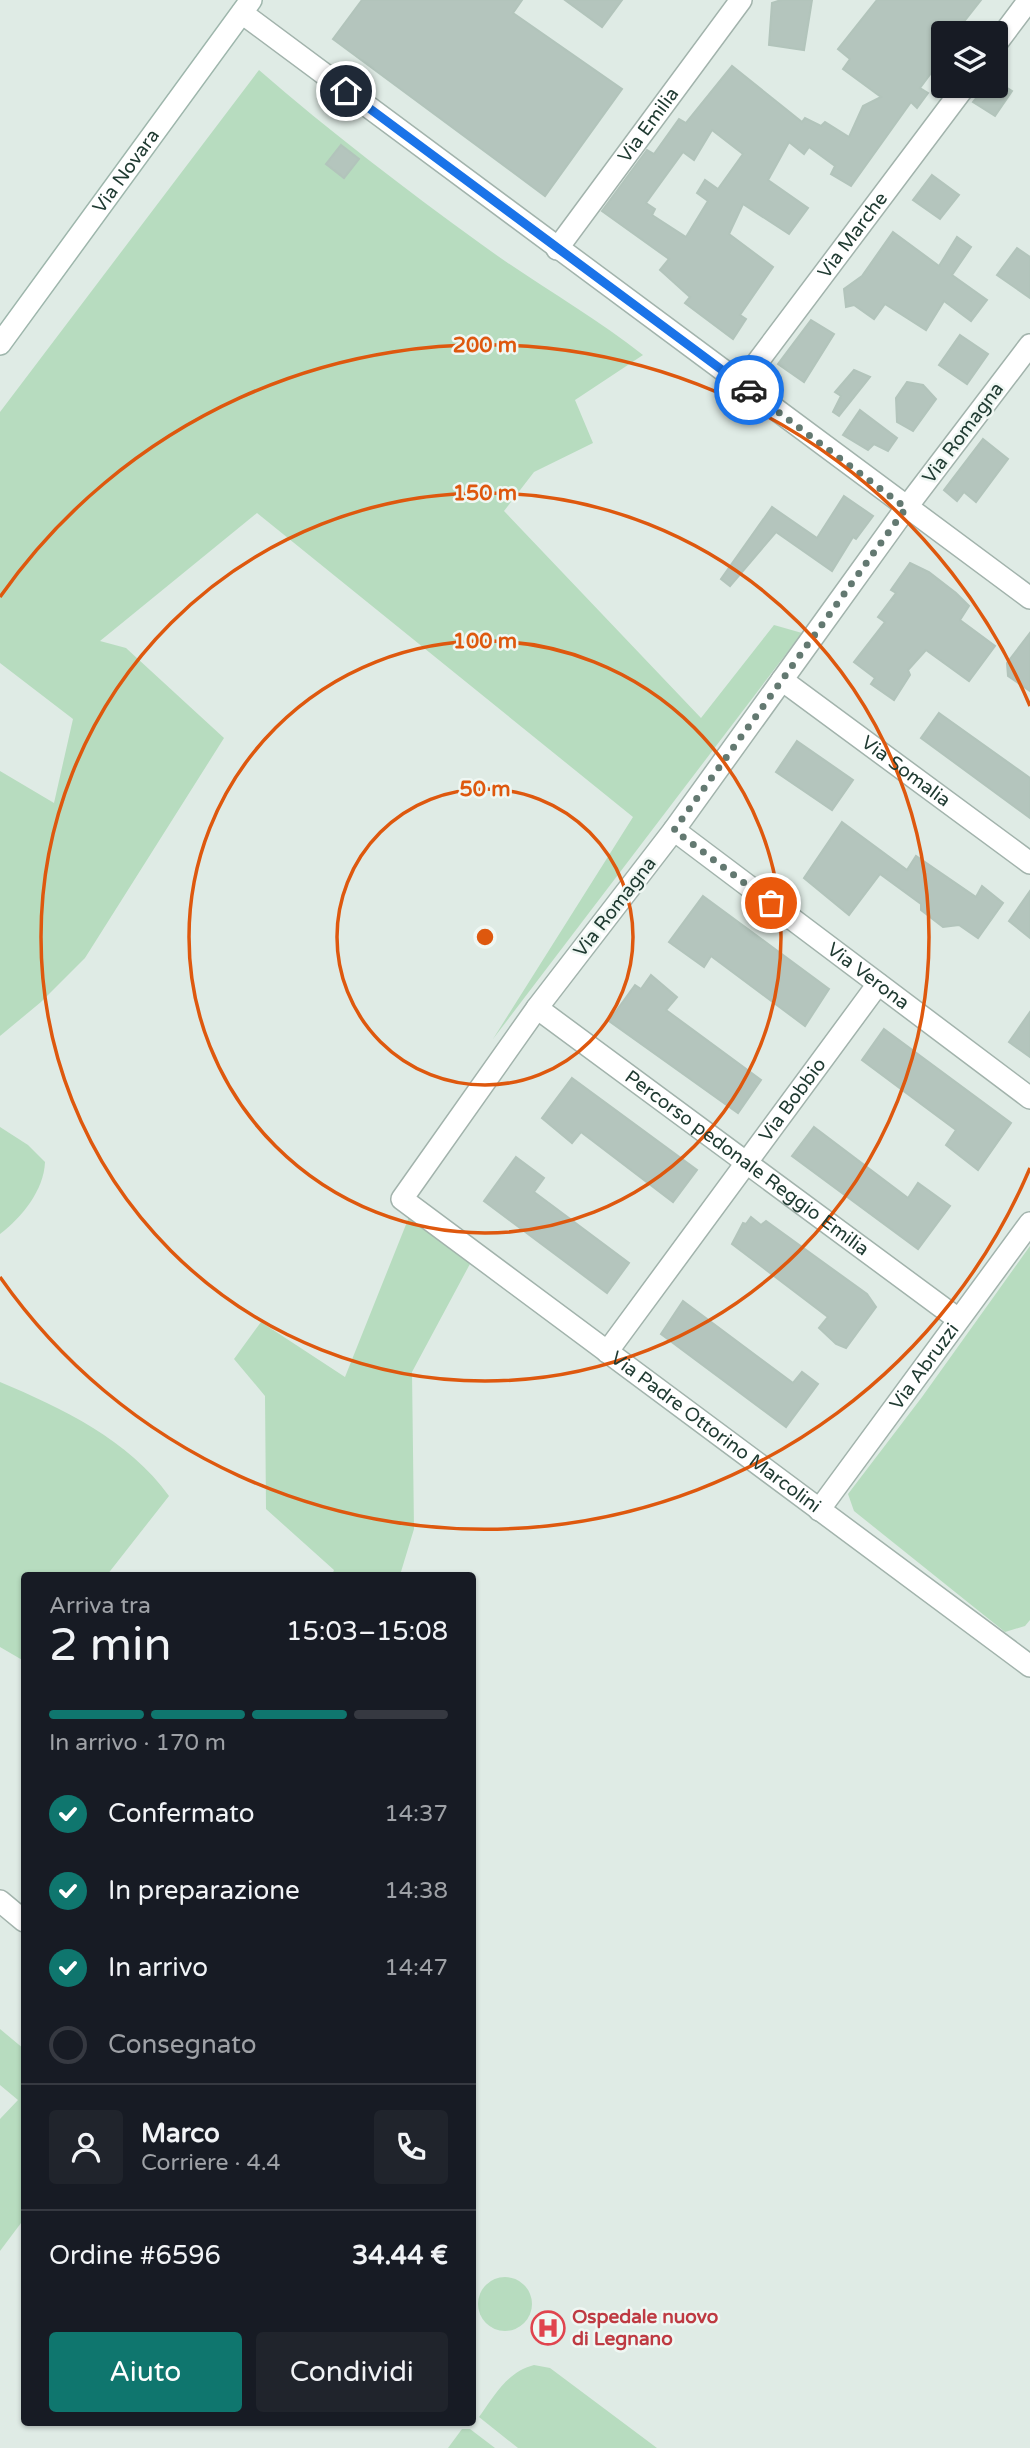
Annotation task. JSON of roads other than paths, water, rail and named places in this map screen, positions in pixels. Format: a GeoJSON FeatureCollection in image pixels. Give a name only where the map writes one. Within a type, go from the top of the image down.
{"type":"FeatureCollection","features":[{"type":"Feature","properties":{"kind":"street","name":"Via Emilia"},"geometry":{"type":"LineString","coordinates":[[556,249],[741,0]]}},
{"type":"Feature","properties":{"kind":"street"},"geometry":{"type":"LineString","coordinates":[[1008,28],[1029,0]]}},
{"type":"Feature","properties":{"kind":"street"},"geometry":{"type":"LineString","coordinates":[[246,6],[556,249],[741,384],[901,516],[1030,598]]}},
{"type":"Feature","properties":{"kind":"street","name":"Via Novara"},"geometry":{"type":"LineString","coordinates":[[0,344],[246,6]]}},
{"type":"Feature","properties":{"kind":"street","name":"Via Marche"},"geometry":{"type":"LineString","coordinates":[[741,384],[956,98]]}},
{"type":"Feature","properties":{"kind":"street","name":"Via Romagna"},"geometry":{"type":"LineString","coordinates":[[402,1199],[537,1008],[674,830],[901,516],[1030,345]]}},
{"type":"Feature","properties":{"kind":"street","name":"Via Somalia"},"geometry":{"type":"LineString","coordinates":[[782,680],[1030,863]]}},
{"type":"Feature","properties":{"kind":"street","name":"Via Verona"},"geometry":{"type":"LineString","coordinates":[[674,830],[1030,1098]]}},
{"type":"Feature","properties":{"kind":"street","name":"Via Bobbio"},"geometry":{"type":"LineString","coordinates":[[607,1352],[878,984]]}},
{"type":"Feature","properties":{"kind":"street","name":"Percorso pedonale Reggio Emilia"},"geometry":{"type":"LineString","coordinates":[[537,1008],[958,1319]]}},
{"type":"Feature","properties":{"kind":"street","name":"Via Padre Ottorino Marcolini"},"geometry":{"type":"LineString","coordinates":[[402,1199],[1029,1663]]}},
{"type":"Feature","properties":{"kind":"street","name":"Via Abruzzi"},"geometry":{"type":"LineString","coordinates":[[819,1510],[1030,1223]]}},
{"type":"Feature","properties":{"kind":"street"},"geometry":{"type":"LineString","coordinates":[[0,1901],[21,1918]]}},
{"type":"Feature","properties":{"kind":"place","name":"Ospedale nuovo di Legnano"},"geometry":{"type":"Point","coordinates":[548,2328]}}]}
